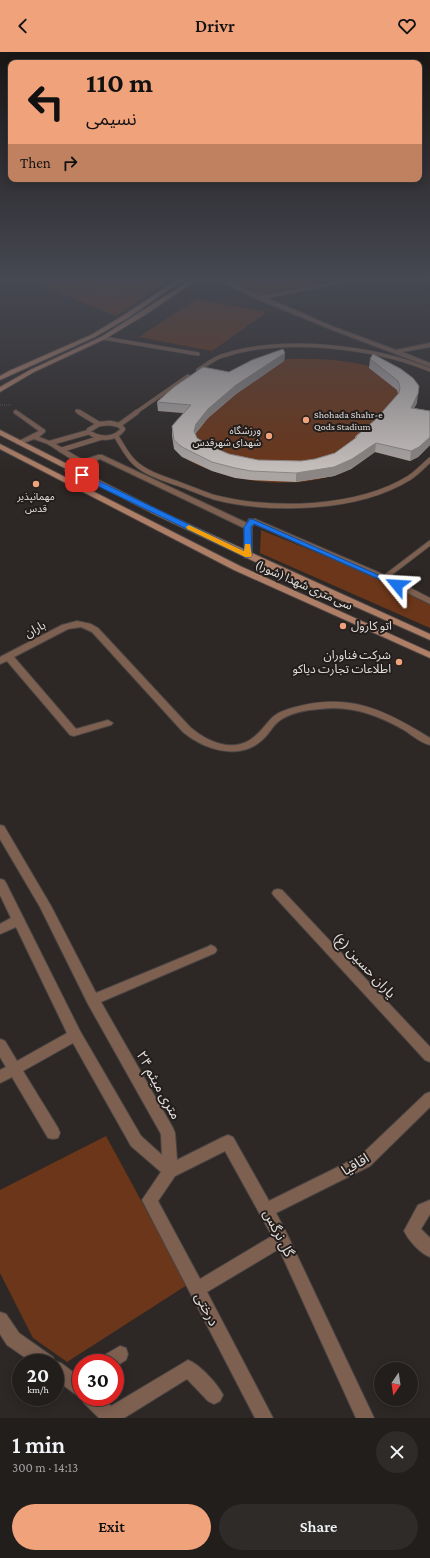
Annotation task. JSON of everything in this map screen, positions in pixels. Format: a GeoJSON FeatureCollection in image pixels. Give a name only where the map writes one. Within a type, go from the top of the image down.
{"type":"FeatureCollection","features":[{"type":"Feature","properties":{"kind":"main road"},"geometry":{"type":"LineString","coordinates":[[0,378],[23,366],[72,345]]}},
{"type":"Feature","properties":{"kind":"main road"},"geometry":{"type":"LineString","coordinates":[[0,390],[32,371],[88,345]]}},
{"type":"Feature","properties":{"kind":"main road","name":"سی متری شهدا (شورا)"},"geometry":{"type":"LineString","coordinates":[[0,432],[68,468],[248,556],[430,637]]}},
{"type":"Feature","properties":{"kind":"main road","name":"سی متری شهدا (شورا)"},"geometry":{"type":"LineString","coordinates":[[0,446],[237,568],[430,655]]}},
{"type":"Feature","properties":{"kind":"main road"},"geometry":{"type":"LineString","coordinates":[[237,568],[248,556]]}},
{"type":"Feature","properties":{"kind":"street"},"geometry":{"type":"LineString","coordinates":[[376,345],[430,365]]}},
{"type":"Feature","properties":{"kind":"street"},"geometry":{"type":"LineString","coordinates":[[395,352],[430,345]]}},
{"type":"Feature","properties":{"kind":"street"},"geometry":{"type":"LineString","coordinates":[[16,412],[43,431],[34,437],[19,443]]}},
{"type":"Feature","properties":{"kind":"street"},"geometry":{"type":"LineString","coordinates":[[34,437],[50,443],[82,463]]}},
{"type":"Feature","properties":{"kind":"street"},"geometry":{"type":"LineString","coordinates":[[68,468],[100,456],[248,527]]}},
{"type":"Feature","properties":{"kind":"street"},"geometry":{"type":"LineString","coordinates":[[248,556],[248,527],[252,521],[384,578],[430,602]]}},
{"type":"Feature","properties":{"kind":"street","name":"باران"},"geometry":{"type":"LineString","coordinates":[[4,659],[65,627],[75,624],[83,624],[90,626],[95,630],[184,726],[204,742],[223,748],[237,749],[250,745],[259,738],[271,722],[280,715],[312,706],[333,705],[357,706],[384,716],[430,742]]}},
{"type":"Feature","properties":{"kind":"street"},"geometry":{"type":"LineString","coordinates":[[4,659],[74,733],[108,723]]}},
{"type":"Feature","properties":{"kind":"street","name":"۲۴ متری میثم"},"geometry":{"type":"LineString","coordinates":[[0,829],[45,906],[93,1000],[168,1133],[170,1170]]}},
{"type":"Feature","properties":{"kind":"street"},"geometry":{"type":"LineString","coordinates":[[0,883],[75,1035],[136,1141],[170,1170]]}},
{"type":"Feature","properties":{"kind":"street","name":"یاران حسین (ع)"},"geometry":{"type":"LineString","coordinates":[[278,893],[430,1056]]}},
{"type":"Feature","properties":{"kind":"street"},"geometry":{"type":"LineString","coordinates":[[0,929],[19,920]]}},
{"type":"Feature","properties":{"kind":"street"},"geometry":{"type":"LineString","coordinates":[[93,1000],[211,950]]}},
{"type":"Feature","properties":{"kind":"street"},"geometry":{"type":"LineString","coordinates":[[0,1077],[75,1035]]}},
{"type":"Feature","properties":{"kind":"street"},"geometry":{"type":"LineString","coordinates":[[0,1045],[53,1133]]}},
{"type":"Feature","properties":{"kind":"street","name":"اقاقیا"},"geometry":{"type":"LineString","coordinates":[[267,1210],[365,1161],[430,1098]]}},
{"type":"Feature","properties":{"kind":"street","name":"گل نرگس"},"geometry":{"type":"LineString","coordinates":[[170,1170],[228,1142],[282,1239],[365,1418]]}},
{"type":"Feature","properties":{"kind":"street","name":"درختی"},"geometry":{"type":"LineString","coordinates":[[170,1170],[150,1200],[264,1418]]}},
{"type":"Feature","properties":{"kind":"street"},"geometry":{"type":"LineString","coordinates":[[430,1207],[423,1210],[412,1231],[430,1249]]}},
{"type":"Feature","properties":{"kind":"street"},"geometry":{"type":"LineString","coordinates":[[197,1289],[282,1239]]}},
{"type":"Feature","properties":{"kind":"street"},"geometry":{"type":"LineString","coordinates":[[0,1320],[13,1340],[34,1354]]}},
{"type":"Feature","properties":{"kind":"street"},"geometry":{"type":"LineString","coordinates":[[99,1406],[111,1418],[188,1368],[214,1395]]}},
{"type":"Feature","properties":{"kind":"lane"},"geometry":{"type":"LineString","coordinates":[[142,345],[198,354]]}},
{"type":"Feature","properties":{"kind":"lane"},"geometry":{"type":"LineString","coordinates":[[89,432],[91,427],[99,424],[110,423],[120,425],[139,410],[220,356],[248,350],[302,346],[356,350],[407,360],[430,370]]}},
{"type":"Feature","properties":{"kind":"lane"},"geometry":{"type":"LineString","coordinates":[[77,411],[99,424]]}},
{"type":"Feature","properties":{"kind":"lane"},"geometry":{"type":"LineString","coordinates":[[61,450],[101,437],[116,436],[122,432],[122,427],[120,425]]}},
{"type":"Feature","properties":{"kind":"lane"},"geometry":{"type":"LineString","coordinates":[[50,443],[89,432],[101,437]]}},
{"type":"Feature","properties":{"kind":"lane"},"geometry":{"type":"LineString","coordinates":[[116,436],[126,455],[137,465],[161,477],[218,497],[250,503],[298,504],[355,500],[383,491],[407,480],[430,460]]}},
{"type":"Feature","properties":{"kind":"lane"},"geometry":{"type":"LineString","coordinates":[[384,578],[430,543]]}},
{"type":"Feature","properties":{"kind":"shaded area"},"geometry":{"type":"Polygon","coordinates":[[[179,345],[221,345],[212,351],[179,345]]]}},
{"type":"Feature","properties":{"kind":"shaded area","name":"Shohada Shahr-e Qods Stadium"},"geometry":{"type":"Polygon","coordinates":[[[287,359],[340,361],[365,365],[391,373],[413,411],[410,461],[374,452],[344,472],[316,480],[283,483],[248,480],[215,472],[189,461],[180,455],[174,446],[172,435],[191,414],[158,411],[166,402],[229,381],[271,362],[287,359]]]}},
{"type":"Feature","properties":{"kind":"shaded area"},"geometry":{"type":"Polygon","coordinates":[[[261,530],[369,574],[430,605],[430,628],[260,553],[261,530]]]}},
{"type":"Feature","properties":{"kind":"shaded area"},"geometry":{"type":"Polygon","coordinates":[[[106,1136],[187,1285],[79,1354],[72,1354],[72,1359],[67,1362],[64,1360],[64,1354],[56,1354],[33,1338],[0,1273],[0,1190],[106,1136]]]}},
{"type":"Feature","properties":{"kind":"building"},"geometry":{"type":"Polygon","coordinates":[[[283,349],[285,353],[236,385],[208,409],[196,424],[194,431],[197,438],[210,446],[229,454],[258,460],[301,461],[315,459],[335,453],[357,437],[355,437],[375,420],[399,393],[400,387],[398,381],[370,359],[373,354],[401,369],[413,378],[419,386],[418,394],[411,408],[430,411],[430,437],[419,447],[411,451],[376,443],[352,459],[334,467],[296,473],[251,471],[212,462],[182,447],[174,440],[172,426],[191,405],[157,402],[174,387],[203,367],[229,372],[252,360],[283,349]]]}},
{"type":"Feature","properties":{"kind":"slow traffic"},"geometry":{"type":"LineString","coordinates":[[189,527],[248,556],[248,545]]}},
{"type":"Feature","properties":{"kind":"place","name":"Shohada Shahr-e Qods Stadium"},"geometry":{"type":"Point","coordinates":[306,420]}},
{"type":"Feature","properties":{"kind":"place","name":"ورزشگاه شهدای شهرقدس"},"geometry":{"type":"Point","coordinates":[269,436]}},
{"type":"Feature","properties":{"kind":"place","name":"مهمانپذیر قدس"},"geometry":{"type":"Point","coordinates":[36,484]}},
{"type":"Feature","properties":{"kind":"place","name":"اتو کارول"},"geometry":{"type":"Point","coordinates":[343,626]}},
{"type":"Feature","properties":{"kind":"place","name":"شرکت فناوران اطلاعات تجارت دیاکو"},"geometry":{"type":"Point","coordinates":[399,662]}},
{"type":"Feature","properties":{"kind":"route"},"geometry":{"type":"LineString","coordinates":[[82,475],[248,556],[248,527],[252,521],[397,585]]}}]}
